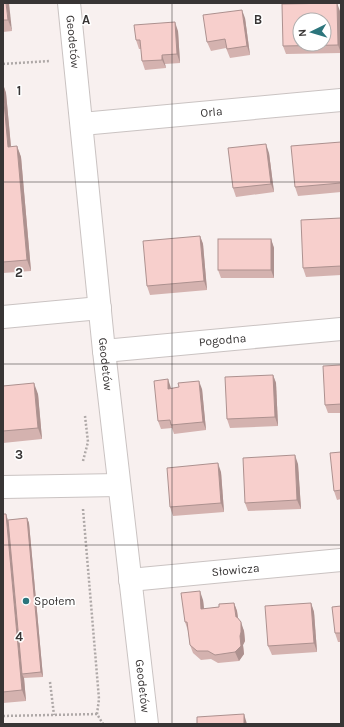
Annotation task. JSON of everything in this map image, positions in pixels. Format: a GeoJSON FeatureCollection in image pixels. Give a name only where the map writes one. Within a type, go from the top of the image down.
{"type":"FeatureCollection","features":[{"type":"Feature","properties":{"kind":"street","name":"Geodetów"},"geometry":{"type":"LineString","coordinates":[[69,3],[104,351],[147,724]]}},
{"type":"Feature","properties":{"kind":"street","name":"Orla"},"geometry":{"type":"LineString","coordinates":[[82,124],[341,100]]}},
{"type":"Feature","properties":{"kind":"street"},"geometry":{"type":"LineString","coordinates":[[3,317],[100,308]]}},
{"type":"Feature","properties":{"kind":"street","name":"Pogodna"},"geometry":{"type":"LineString","coordinates":[[104,351],[341,329]]}},
{"type":"Feature","properties":{"kind":"street"},"geometry":{"type":"LineString","coordinates":[[3,487],[119,485]]}},
{"type":"Feature","properties":{"kind":"street","name":"Słowicza"},"geometry":{"type":"LineString","coordinates":[[130,580],[341,560]]}},
{"type":"Feature","properties":{"kind":"path"},"geometry":{"type":"LineString","coordinates":[[3,64],[49,61],[48,54]]}},
{"type":"Feature","properties":{"kind":"path"},"geometry":{"type":"LineString","coordinates":[[84,411],[88,442],[80,473],[99,699],[97,714],[103,724]]}},
{"type":"Feature","properties":{"kind":"path"},"geometry":{"type":"LineString","coordinates":[[50,682],[54,715]]}},
{"type":"Feature","properties":{"kind":"path"},"geometry":{"type":"LineString","coordinates":[[3,716],[97,714]]}},
{"type":"Feature","properties":{"kind":"building"},"geometry":{"type":"Polygon","coordinates":[[[3,3],[6,3],[8,20],[3,20],[3,3]]]}},
{"type":"Feature","properties":{"kind":"building"},"geometry":{"type":"Polygon","coordinates":[[[337,3],[338,45],[332,45],[332,12],[292,12],[292,46],[283,46],[282,4],[337,3]]]}},
{"type":"Feature","properties":{"kind":"building"},"geometry":{"type":"Polygon","coordinates":[[[242,10],[247,46],[227,49],[225,39],[207,42],[203,15],[242,10]]]}},
{"type":"Feature","properties":{"kind":"building"},"geometry":{"type":"Polygon","coordinates":[[[175,22],[177,54],[162,55],[162,60],[142,61],[140,40],[136,40],[134,25],[175,22]]]}},
{"type":"Feature","properties":{"kind":"building"},"geometry":{"type":"Polygon","coordinates":[[[3,91],[8,147],[17,146],[27,260],[3,262],[3,91]]]}},
{"type":"Feature","properties":{"kind":"building"},"geometry":{"type":"Polygon","coordinates":[[[341,142],[341,183],[295,187],[291,146],[341,142]]]}},
{"type":"Feature","properties":{"kind":"building"},"geometry":{"type":"Polygon","coordinates":[[[266,144],[271,184],[233,188],[228,148],[266,144]]]}},
{"type":"Feature","properties":{"kind":"building"},"geometry":{"type":"Polygon","coordinates":[[[341,218],[341,266],[303,268],[301,220],[341,218]]]}},
{"type":"Feature","properties":{"kind":"building"},"geometry":{"type":"Polygon","coordinates":[[[200,236],[204,281],[147,286],[143,241],[200,236]]]}},
{"type":"Feature","properties":{"kind":"building"},"geometry":{"type":"Polygon","coordinates":[[[218,239],[271,239],[271,270],[218,270],[218,239]]]}},
{"type":"Feature","properties":{"kind":"building"},"geometry":{"type":"Polygon","coordinates":[[[341,365],[341,404],[325,405],[323,366],[341,365]]]}},
{"type":"Feature","properties":{"kind":"building"},"geometry":{"type":"Polygon","coordinates":[[[273,375],[275,417],[227,419],[225,377],[273,375]]]}},
{"type":"Feature","properties":{"kind":"building"},"geometry":{"type":"Polygon","coordinates":[[[168,379],[168,389],[179,387],[178,383],[199,381],[203,422],[171,425],[170,420],[158,421],[154,381],[168,379]]]}},
{"type":"Feature","properties":{"kind":"building"},"geometry":{"type":"Polygon","coordinates":[[[34,383],[38,428],[3,431],[3,386],[34,383]]]}},
{"type":"Feature","properties":{"kind":"building"},"geometry":{"type":"Polygon","coordinates":[[[341,452],[341,490],[334,491],[330,453],[341,452]]]}},
{"type":"Feature","properties":{"kind":"building"},"geometry":{"type":"Polygon","coordinates":[[[295,455],[297,500],[245,503],[243,458],[295,455]]]}},
{"type":"Feature","properties":{"kind":"building"},"geometry":{"type":"Polygon","coordinates":[[[218,463],[221,503],[170,507],[167,468],[218,463]]]}},
{"type":"Feature","properties":{"kind":"building"},"geometry":{"type":"Polygon","coordinates":[[[3,514],[6,514],[22,690],[3,692],[3,514]]]}},
{"type":"Feature","properties":{"kind":"building","name":"Społem"},"geometry":{"type":"Polygon","coordinates":[[[27,518],[41,672],[22,674],[8,520],[27,518]]]}},
{"type":"Feature","properties":{"kind":"building"},"geometry":{"type":"Polygon","coordinates":[[[200,591],[201,609],[219,607],[219,604],[234,603],[236,617],[241,622],[241,646],[235,652],[215,655],[208,651],[197,651],[190,645],[181,593],[200,591]]]}},
{"type":"Feature","properties":{"kind":"building"},"geometry":{"type":"Polygon","coordinates":[[[311,603],[314,643],[268,646],[265,606],[311,603]]]}},
{"type":"Feature","properties":{"kind":"building"},"geometry":{"type":"Polygon","coordinates":[[[341,606],[341,633],[335,633],[332,607],[341,606]]]}},
{"type":"Feature","properties":{"kind":"building"},"geometry":{"type":"Polygon","coordinates":[[[244,714],[244,724],[197,724],[197,717],[244,714]]]}},
{"type":"Feature","properties":{"kind":"place","name":"Społem"},"geometry":{"type":"Point","coordinates":[26,601]}}]}
